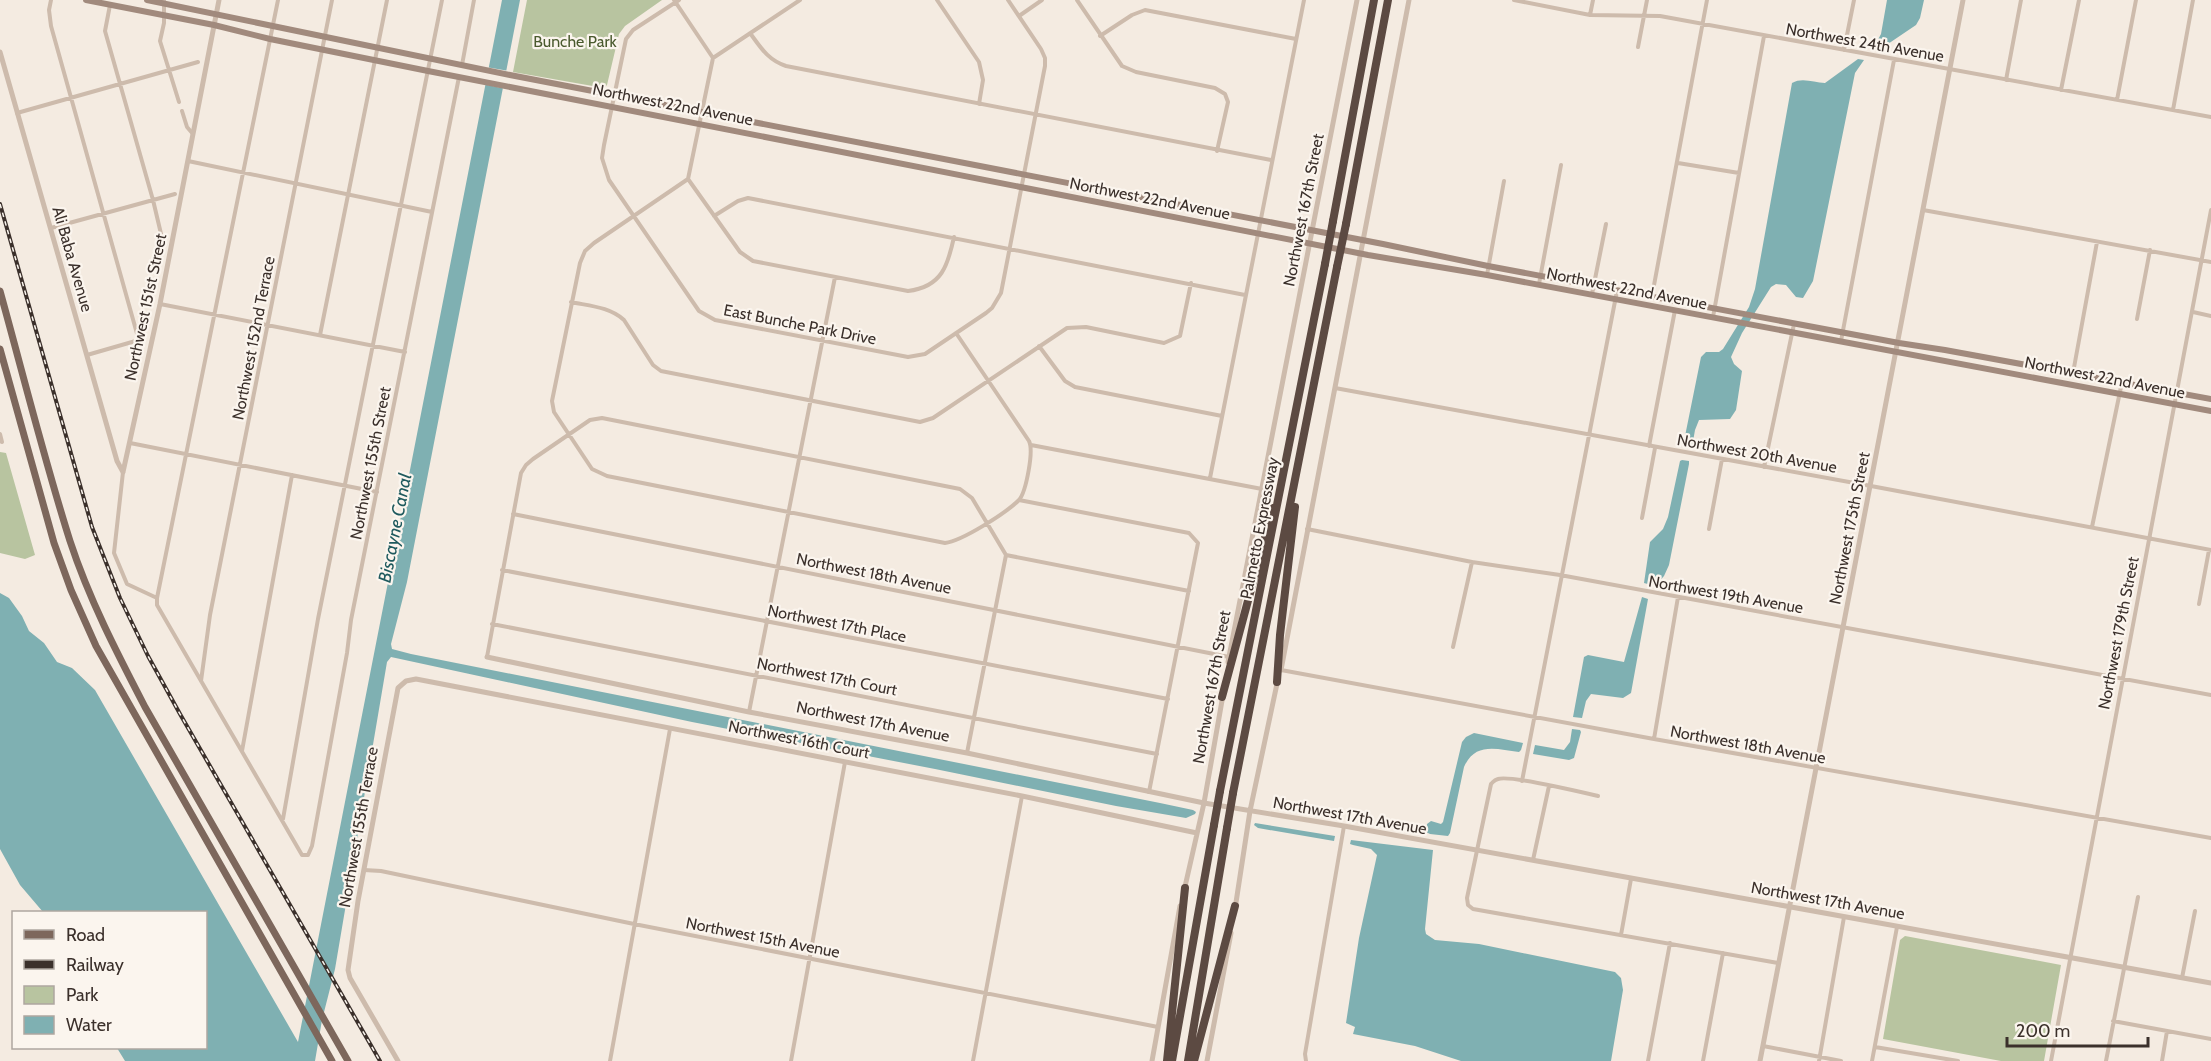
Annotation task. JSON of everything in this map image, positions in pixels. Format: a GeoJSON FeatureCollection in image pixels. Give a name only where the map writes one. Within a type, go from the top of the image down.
{"type":"FeatureCollection","features":[{"type":"Feature","properties":{"kind":"highway","name":"Palmetto Expressway"},"geometry":{"type":"LineString","coordinates":[[1172,1061],[1221,791],[1325,264],[1374,0]]}},
{"type":"Feature","properties":{"kind":"highway","name":"Palmetto Expressway"},"geometry":{"type":"LineString","coordinates":[[1188,1061],[1233,793],[1304,442],[1382,27],[1390,0]]}},
{"type":"Feature","properties":{"kind":"highway"},"geometry":{"type":"LineString","coordinates":[[1277,682],[1286,581],[1304,442]]}},
{"type":"Feature","properties":{"kind":"highway"},"geometry":{"type":"LineString","coordinates":[[1222,697],[1267,523],[1282,481]]}},
{"type":"Feature","properties":{"kind":"highway"},"geometry":{"type":"LineString","coordinates":[[1167,1061],[1185,888]]}},
{"type":"Feature","properties":{"kind":"highway"},"geometry":{"type":"LineString","coordinates":[[1194,1061],[1235,906]]}},
{"type":"Feature","properties":{"kind":"main road","name":"Northwest 22nd Avenue"},"geometry":{"type":"LineString","coordinates":[[86,0],[459,77],[1360,254],[1487,275],[2211,411]]}},
{"type":"Feature","properties":{"kind":"main road","name":"Northwest 22nd Avenue"},"geometry":{"type":"LineString","coordinates":[[147,0],[614,96],[1488,267],[2211,399]]}},
{"type":"Feature","properties":{"kind":"main road"},"geometry":{"type":"LineString","coordinates":[[0,291],[71,542],[90,594],[145,707],[348,1061]]}},
{"type":"Feature","properties":{"kind":"main road"},"geometry":{"type":"LineString","coordinates":[[0,349],[54,543],[71,590],[96,646],[330,1058]]}},
{"type":"Feature","properties":{"kind":"main road"},"geometry":{"type":"LineString","coordinates":[[27,444],[41,439]]}},
{"type":"Feature","properties":{"kind":"street"},"geometry":{"type":"LineString","coordinates":[[51,0],[49,10],[51,26],[141,348]]}},
{"type":"Feature","properties":{"kind":"street","name":"Northwest 151st Street"},"geometry":{"type":"LineString","coordinates":[[157,598],[127,584],[114,553],[123,472],[160,304],[219,0]]}},
{"type":"Feature","properties":{"kind":"street"},"geometry":{"type":"LineString","coordinates":[[278,0],[157,598],[158,605],[201,681],[283,820]]}},
{"type":"Feature","properties":{"kind":"street","name":"Northwest 152nd Terrace"},"geometry":{"type":"LineString","coordinates":[[201,681],[210,615],[332,0]]}},
{"type":"Feature","properties":{"kind":"street"},"geometry":{"type":"LineString","coordinates":[[320,335],[387,0]]}},
{"type":"Feature","properties":{"kind":"street"},"geometry":{"type":"LineString","coordinates":[[283,820],[318,619],[442,0]]}},
{"type":"Feature","properties":{"kind":"street"},"geometry":{"type":"LineString","coordinates":[[462,65],[474,0]]}},
{"type":"Feature","properties":{"kind":"street"},"geometry":{"type":"LineString","coordinates":[[713,58],[800,0]]}},
{"type":"Feature","properties":{"kind":"street"},"geometry":{"type":"LineString","coordinates":[[937,0],[979,62],[983,80],[979,104]]}},
{"type":"Feature","properties":{"kind":"street","name":"East Bunche Park Drive"},"geometry":{"type":"LineString","coordinates":[[676,1],[633,30],[626,39],[602,158],[609,180],[699,311],[706,316],[715,320],[822,342],[908,357],[925,354],[986,313],[997,301],[1004,282],[1045,66],[1045,57],[1008,0]]}},
{"type":"Feature","properties":{"kind":"street"},"geometry":{"type":"LineString","coordinates":[[1019,16],[1042,0]]}},
{"type":"Feature","properties":{"kind":"street"},"geometry":{"type":"LineString","coordinates":[[1077,0],[1122,66],[1136,72],[1215,88],[1225,94],[1228,102],[1217,151]]}},
{"type":"Feature","properties":{"kind":"street"},"geometry":{"type":"LineString","coordinates":[[1210,478],[1304,0]]}},
{"type":"Feature","properties":{"kind":"street","name":"Northwest 167th Street"},"geometry":{"type":"LineString","coordinates":[[1152,1061],[1175,932],[1204,803],[1229,657],[1357,0]]}},
{"type":"Feature","properties":{"kind":"street"},"geometry":{"type":"LineString","coordinates":[[1207,1061],[1250,811],[1281,670],[1409,0]]}},
{"type":"Feature","properties":{"kind":"street","name":"Northwest 24th Avenue"},"geometry":{"type":"LineString","coordinates":[[1514,0],[1538,2],[1590,15],[1643,18],[1660,16],[2211,117]]}},
{"type":"Feature","properties":{"kind":"street"},"geometry":{"type":"LineString","coordinates":[[1590,15],[1593,0]]}},
{"type":"Feature","properties":{"kind":"street"},"geometry":{"type":"LineString","coordinates":[[1638,47],[1647,0]]}},
{"type":"Feature","properties":{"kind":"street"},"geometry":{"type":"LineString","coordinates":[[1652,297],[1707,0]]}},
{"type":"Feature","properties":{"kind":"street"},"geometry":{"type":"LineString","coordinates":[[1844,50],[1854,0]]}},
{"type":"Feature","properties":{"kind":"street","name":"Northwest 175th Street"},"geometry":{"type":"LineString","coordinates":[[1760,1061],[1963,0]]}},
{"type":"Feature","properties":{"kind":"street"},"geometry":{"type":"LineString","coordinates":[[2006,80],[2021,0]]}},
{"type":"Feature","properties":{"kind":"street"},"geometry":{"type":"LineString","coordinates":[[2061,90],[2079,0]]}},
{"type":"Feature","properties":{"kind":"street"},"geometry":{"type":"LineString","coordinates":[[2117,100],[2136,0]]}},
{"type":"Feature","properties":{"kind":"street"},"geometry":{"type":"LineString","coordinates":[[2173,110],[2193,0]]}},
{"type":"Feature","properties":{"kind":"street"},"geometry":{"type":"LineString","coordinates":[[676,1],[713,58],[688,179],[585,251],[580,263],[552,400],[554,412],[592,469],[607,476],[945,543],[955,542],[988,523],[1019,500],[1023,492],[1031,445],[956,333]]}},
{"type":"Feature","properties":{"kind":"street"},"geometry":{"type":"LineString","coordinates":[[164,2],[160,41],[179,102]]}},
{"type":"Feature","properties":{"kind":"street"},"geometry":{"type":"LineString","coordinates":[[110,5],[105,31],[162,238]]}},
{"type":"Feature","properties":{"kind":"street"},"geometry":{"type":"LineString","coordinates":[[1100,36],[1132,15],[1145,10],[1296,39]]}},
{"type":"Feature","properties":{"kind":"street"},"geometry":{"type":"LineString","coordinates":[[750,33],[767,56],[786,66],[1271,160]]}},
{"type":"Feature","properties":{"kind":"street"},"geometry":{"type":"LineString","coordinates":[[1713,318],[1764,36]]}},
{"type":"Feature","properties":{"kind":"street","name":"Ali Baba Avenue"},"geometry":{"type":"LineString","coordinates":[[0,52],[117,461],[123,472]]}},
{"type":"Feature","properties":{"kind":"street"},"geometry":{"type":"LineString","coordinates":[[1841,341],[1894,60]]}},
{"type":"Feature","properties":{"kind":"street"},"geometry":{"type":"LineString","coordinates":[[17,113],[198,62]]}},
{"type":"Feature","properties":{"kind":"street","name":"Northwest 155th Street"},"geometry":{"type":"LineString","coordinates":[[283,820],[302,855],[308,855],[312,846],[351,620],[459,77]]}},
{"type":"Feature","properties":{"kind":"street"},"geometry":{"type":"LineString","coordinates":[[182,111],[187,127],[193,134]]}},
{"type":"Feature","properties":{"kind":"street"},"geometry":{"type":"LineString","coordinates":[[188,161],[432,212]]}},
{"type":"Feature","properties":{"kind":"street"},"geometry":{"type":"LineString","coordinates":[[1678,163],[1739,173]]}},
{"type":"Feature","properties":{"kind":"street"},"geometry":{"type":"LineString","coordinates":[[1538,285],[1561,165]]}},
{"type":"Feature","properties":{"kind":"street"},"geometry":{"type":"LineString","coordinates":[[688,179],[740,252],[753,261],[914,291],[945,270],[954,237]]}},
{"type":"Feature","properties":{"kind":"street"},"geometry":{"type":"LineString","coordinates":[[1487,275],[1504,181]]}},
{"type":"Feature","properties":{"kind":"street"},"geometry":{"type":"LineString","coordinates":[[50,228],[175,195]]}},
{"type":"Feature","properties":{"kind":"street"},"geometry":{"type":"LineString","coordinates":[[714,216],[738,201],[748,198],[1245,295]]}},
{"type":"Feature","properties":{"kind":"street"},"geometry":{"type":"LineString","coordinates":[[1923,210],[2211,262]]}},
{"type":"Feature","properties":{"kind":"street","name":"Northwest 179th Street"},"geometry":{"type":"LineString","coordinates":[[2051,1061],[2211,210]]}},
{"type":"Feature","properties":{"kind":"street"},"geometry":{"type":"LineString","coordinates":[[1592,295],[1606,224]]}},
{"type":"Feature","properties":{"kind":"street"},"geometry":{"type":"LineString","coordinates":[[2073,373],[2097,242]]}},
{"type":"Feature","properties":{"kind":"street"},"geometry":{"type":"LineString","coordinates":[[2137,319],[2150,250]]}},
{"type":"Feature","properties":{"kind":"street"},"geometry":{"type":"LineString","coordinates":[[750,712],[835,277]]}},
{"type":"Feature","properties":{"kind":"street"},"geometry":{"type":"LineString","coordinates":[[572,302],[611,311],[618,315],[624,320],[654,364],[662,371],[920,422],[933,418],[1067,328],[1079,326],[1164,343],[1180,336],[1191,283]]}},
{"type":"Feature","properties":{"kind":"street"},"geometry":{"type":"LineString","coordinates":[[1522,781],[1560,575],[1617,291]]}},
{"type":"Feature","properties":{"kind":"street"},"geometry":{"type":"LineString","coordinates":[[160,304],[405,352]]}},
{"type":"Feature","properties":{"kind":"street"},"geometry":{"type":"LineString","coordinates":[[1649,447],[1675,310]]}},
{"type":"Feature","properties":{"kind":"street"},"geometry":{"type":"LineString","coordinates":[[2193,312],[2211,316]]}},
{"type":"Feature","properties":{"kind":"street"},"geometry":{"type":"LineString","coordinates":[[1764,467],[1794,324]]}},
{"type":"Feature","properties":{"kind":"street"},"geometry":{"type":"LineString","coordinates":[[87,356],[139,340]]}},
{"type":"Feature","properties":{"kind":"street"},"geometry":{"type":"LineString","coordinates":[[1039,346],[1065,381],[1075,387],[1222,416]]}},
{"type":"Feature","properties":{"kind":"street"},"geometry":{"type":"LineString","coordinates":[[2092,527],[2122,382]]}},
{"type":"Feature","properties":{"kind":"street","name":"Northwest 20th Avenue"},"geometry":{"type":"LineString","coordinates":[[1334,388],[2210,550]]}},
{"type":"Feature","properties":{"kind":"street"},"geometry":{"type":"LineString","coordinates":[[487,657],[521,473],[526,465],[590,420],[602,418],[800,457],[960,489],[972,498],[988,523],[1006,555],[967,753]]}},
{"type":"Feature","properties":{"kind":"street"},"geometry":{"type":"LineString","coordinates":[[0,434],[1,442]]}},
{"type":"Feature","properties":{"kind":"street"},"geometry":{"type":"LineString","coordinates":[[130,443],[377,492]]}},
{"type":"Feature","properties":{"kind":"street"},"geometry":{"type":"LineString","coordinates":[[1031,445],[1262,489]]}},
{"type":"Feature","properties":{"kind":"street"},"geometry":{"type":"LineString","coordinates":[[1642,518],[1655,447]]}},
{"type":"Feature","properties":{"kind":"street"},"geometry":{"type":"LineString","coordinates":[[1709,529],[1722,459]]}},
{"type":"Feature","properties":{"kind":"street"},"geometry":{"type":"LineString","coordinates":[[242,752],[292,475]]}},
{"type":"Feature","properties":{"kind":"street"},"geometry":{"type":"LineString","coordinates":[[1019,500],[1189,533],[1198,543],[1149,792]]}},
{"type":"Feature","properties":{"kind":"street","name":"Northwest 18th Avenue"},"geometry":{"type":"LineString","coordinates":[[513,514],[1229,657]]}},
{"type":"Feature","properties":{"kind":"street","name":"Northwest 19th Avenue"},"geometry":{"type":"LineString","coordinates":[[1307,529],[1472,562],[1560,575],[2211,695]]}},
{"type":"Feature","properties":{"kind":"street"},"geometry":{"type":"LineString","coordinates":[[2199,604],[2210,550]]}},
{"type":"Feature","properties":{"kind":"street"},"geometry":{"type":"LineString","coordinates":[[1006,555],[1189,591]]}},
{"type":"Feature","properties":{"kind":"street"},"geometry":{"type":"LineString","coordinates":[[1453,647],[1472,562]]}},
{"type":"Feature","properties":{"kind":"street","name":"Northwest 17th Place"},"geometry":{"type":"LineString","coordinates":[[502,570],[1168,699]]}},
{"type":"Feature","properties":{"kind":"street"},"geometry":{"type":"LineString","coordinates":[[1654,739],[1678,597]]}},
{"type":"Feature","properties":{"kind":"street","name":"Northwest 17th Court"},"geometry":{"type":"LineString","coordinates":[[492,624],[1157,754]]}},
{"type":"Feature","properties":{"kind":"street","name":"Northwest 17th Avenue"},"geometry":{"type":"LineString","coordinates":[[487,657],[1204,803],[1344,826],[2211,983]]}},
{"type":"Feature","properties":{"kind":"street","name":"Northwest 18th Avenue"},"geometry":{"type":"LineString","coordinates":[[1281,670],[2211,838]]}},
{"type":"Feature","properties":{"kind":"street","name":"Northwest 16th Court"},"geometry":{"type":"LineString","coordinates":[[398,688],[406,681],[416,679],[1023,796],[1197,833]]}},
{"type":"Feature","properties":{"kind":"street","name":"Northwest 155th Terrace"},"geometry":{"type":"LineString","coordinates":[[398,688],[348,970],[350,978],[398,1061]]}},
{"type":"Feature","properties":{"kind":"street"},"geometry":{"type":"LineString","coordinates":[[610,1061],[670,729]]}},
{"type":"Feature","properties":{"kind":"street"},"geometry":{"type":"LineString","coordinates":[[791,1061],[845,762]]}},
{"type":"Feature","properties":{"kind":"street"},"geometry":{"type":"LineString","coordinates":[[1598,796],[1522,781],[1500,778],[1495,780],[1491,784],[1475,851],[1467,898],[1468,905],[1473,909],[1778,963]]}},
{"type":"Feature","properties":{"kind":"street"},"geometry":{"type":"LineString","coordinates":[[1533,861],[1549,786]]}},
{"type":"Feature","properties":{"kind":"street"},"geometry":{"type":"LineString","coordinates":[[972,1061],[1023,796]]}},
{"type":"Feature","properties":{"kind":"street"},"geometry":{"type":"LineString","coordinates":[[1306,1061],[1305,1054],[1344,826]]}},
{"type":"Feature","properties":{"kind":"street","name":"Northwest 15th Avenue"},"geometry":{"type":"LineString","coordinates":[[364,870],[381,871],[634,924],[1158,1027]]}},
{"type":"Feature","properties":{"kind":"street"},"geometry":{"type":"LineString","coordinates":[[1621,935],[1631,879]]}},
{"type":"Feature","properties":{"kind":"street"},"geometry":{"type":"LineString","coordinates":[[2106,1061],[2138,897]]}},
{"type":"Feature","properties":{"kind":"street"},"geometry":{"type":"LineString","coordinates":[[2182,978],[2195,911]]}},
{"type":"Feature","properties":{"kind":"street"},"geometry":{"type":"LineString","coordinates":[[1819,1059],[1844,917]]}},
{"type":"Feature","properties":{"kind":"street"},"geometry":{"type":"LineString","coordinates":[[1872,1061],[1897,927]]}},
{"type":"Feature","properties":{"kind":"street"},"geometry":{"type":"LineString","coordinates":[[1648,1061],[1670,943]]}},
{"type":"Feature","properties":{"kind":"street"},"geometry":{"type":"LineString","coordinates":[[1703,1061],[1723,952]]}},
{"type":"Feature","properties":{"kind":"street"},"geometry":{"type":"LineString","coordinates":[[2114,1021],[2211,1039]]}},
{"type":"Feature","properties":{"kind":"street"},"geometry":{"type":"LineString","coordinates":[[2162,1061],[2167,1031]]}},
{"type":"Feature","properties":{"kind":"street"},"geometry":{"type":"LineString","coordinates":[[1763,1046],[1819,1059],[1841,1061]]}},
{"type":"Feature","properties":{"kind":"street"},"geometry":{"type":"LineString","coordinates":[[1875,1047],[1958,1061]]}},
{"type":"Feature","properties":{"kind":"green space","name":"Bunche Park"},"geometry":{"type":"Polygon","coordinates":[[[527,0],[662,0],[625,26],[619,34],[607,85],[604,88],[513,72],[527,0]]]}},
{"type":"Feature","properties":{"kind":"green space"},"geometry":{"type":"Polygon","coordinates":[[[0,452],[6,453],[35,555],[25,559],[0,553],[0,452]]]}},
{"type":"Feature","properties":{"kind":"green space"},"geometry":{"type":"Polygon","coordinates":[[[1905,936],[2061,965],[2044,1061],[2001,1061],[1883,1039],[1900,940],[1905,936]]]}},
{"type":"Feature","properties":{"kind":"water"},"geometry":{"type":"Polygon","coordinates":[[[502,0],[520,0],[407,582],[391,644],[392,649],[1196,812],[1186,818],[1116,806],[692,722],[391,657],[387,662],[335,969],[322,1020],[315,1061],[125,1061],[118,1049],[207,1049],[207,911],[42,911],[20,885],[0,849],[0,593],[9,598],[29,631],[44,643],[57,662],[72,668],[95,690],[298,1042],[502,0]]]}},
{"type":"Feature","properties":{"kind":"water"},"geometry":{"type":"Polygon","coordinates":[[[1887,0],[1924,0],[1916,25],[1879,50],[1873,49],[1881,34],[1887,0]]]}},
{"type":"Feature","properties":{"kind":"water"},"geometry":{"type":"Polygon","coordinates":[[[1858,59],[1864,60],[1855,73],[1813,281],[1803,298],[1796,297],[1786,285],[1776,284],[1771,287],[1742,333],[1731,357],[1734,364],[1742,371],[1736,410],[1730,419],[1699,420],[1692,447],[1683,446],[1701,357],[1706,352],[1719,352],[1723,349],[1749,307],[1755,289],[1792,83],[1804,80],[1825,83],[1858,59]]]}},
{"type":"Feature","properties":{"kind":"water"},"geometry":{"type":"Polygon","coordinates":[[[1682,460],[1689,461],[1689,464],[1669,565],[1664,576],[1655,586],[1644,583],[1650,542],[1663,529],[1668,517],[1682,460]]]}},
{"type":"Feature","properties":{"kind":"water"},"geometry":{"type":"Polygon","coordinates":[[[1642,597],[1648,599],[1631,693],[1623,698],[1591,694],[1586,701],[1582,718],[1573,717],[1584,657],[1588,655],[1624,662],[1642,597]]]}},
{"type":"Feature","properties":{"kind":"water"},"geometry":{"type":"Polygon","coordinates":[[[1572,729],[1581,732],[1574,758],[1569,760],[1533,754],[1535,745],[1564,750],[1570,742],[1572,729]]]}},
{"type":"Feature","properties":{"kind":"water"},"geometry":{"type":"Polygon","coordinates":[[[1474,733],[1523,743],[1519,752],[1487,749],[1474,754],[1464,767],[1450,833],[1448,836],[1430,834],[1426,832],[1427,824],[1431,821],[1441,824],[1443,822],[1462,742],[1474,733]]]}},
{"type":"Feature","properties":{"kind":"water"},"geometry":{"type":"Polygon","coordinates":[[[1255,823],[1335,836],[1334,841],[1258,828],[1254,825],[1255,823]]]}},
{"type":"Feature","properties":{"kind":"water"},"geometry":{"type":"Polygon","coordinates":[[[1351,840],[1433,850],[1425,929],[1426,934],[1435,940],[1479,944],[1615,972],[1621,978],[1623,990],[1611,1061],[1461,1061],[1415,1046],[1353,1034],[1355,1027],[1346,1023],[1359,938],[1377,855],[1371,849],[1350,844],[1351,840]]]}},
{"type":"Feature","properties":{"kind":"pier"},"geometry":{"type":"Polygon","coordinates":[[[486,67],[509,71],[506,89],[483,84],[486,67]]]}},
{"type":"Feature","properties":{"kind":"railway"},"geometry":{"type":"LineString","coordinates":[[0,204],[92,527],[120,598],[180,714],[380,1061]]}},
{"type":"Feature","properties":{"kind":"water label","name":"Biscayne Canal"},"geometry":{"type":"Point","coordinates":[395,528]}}]}
